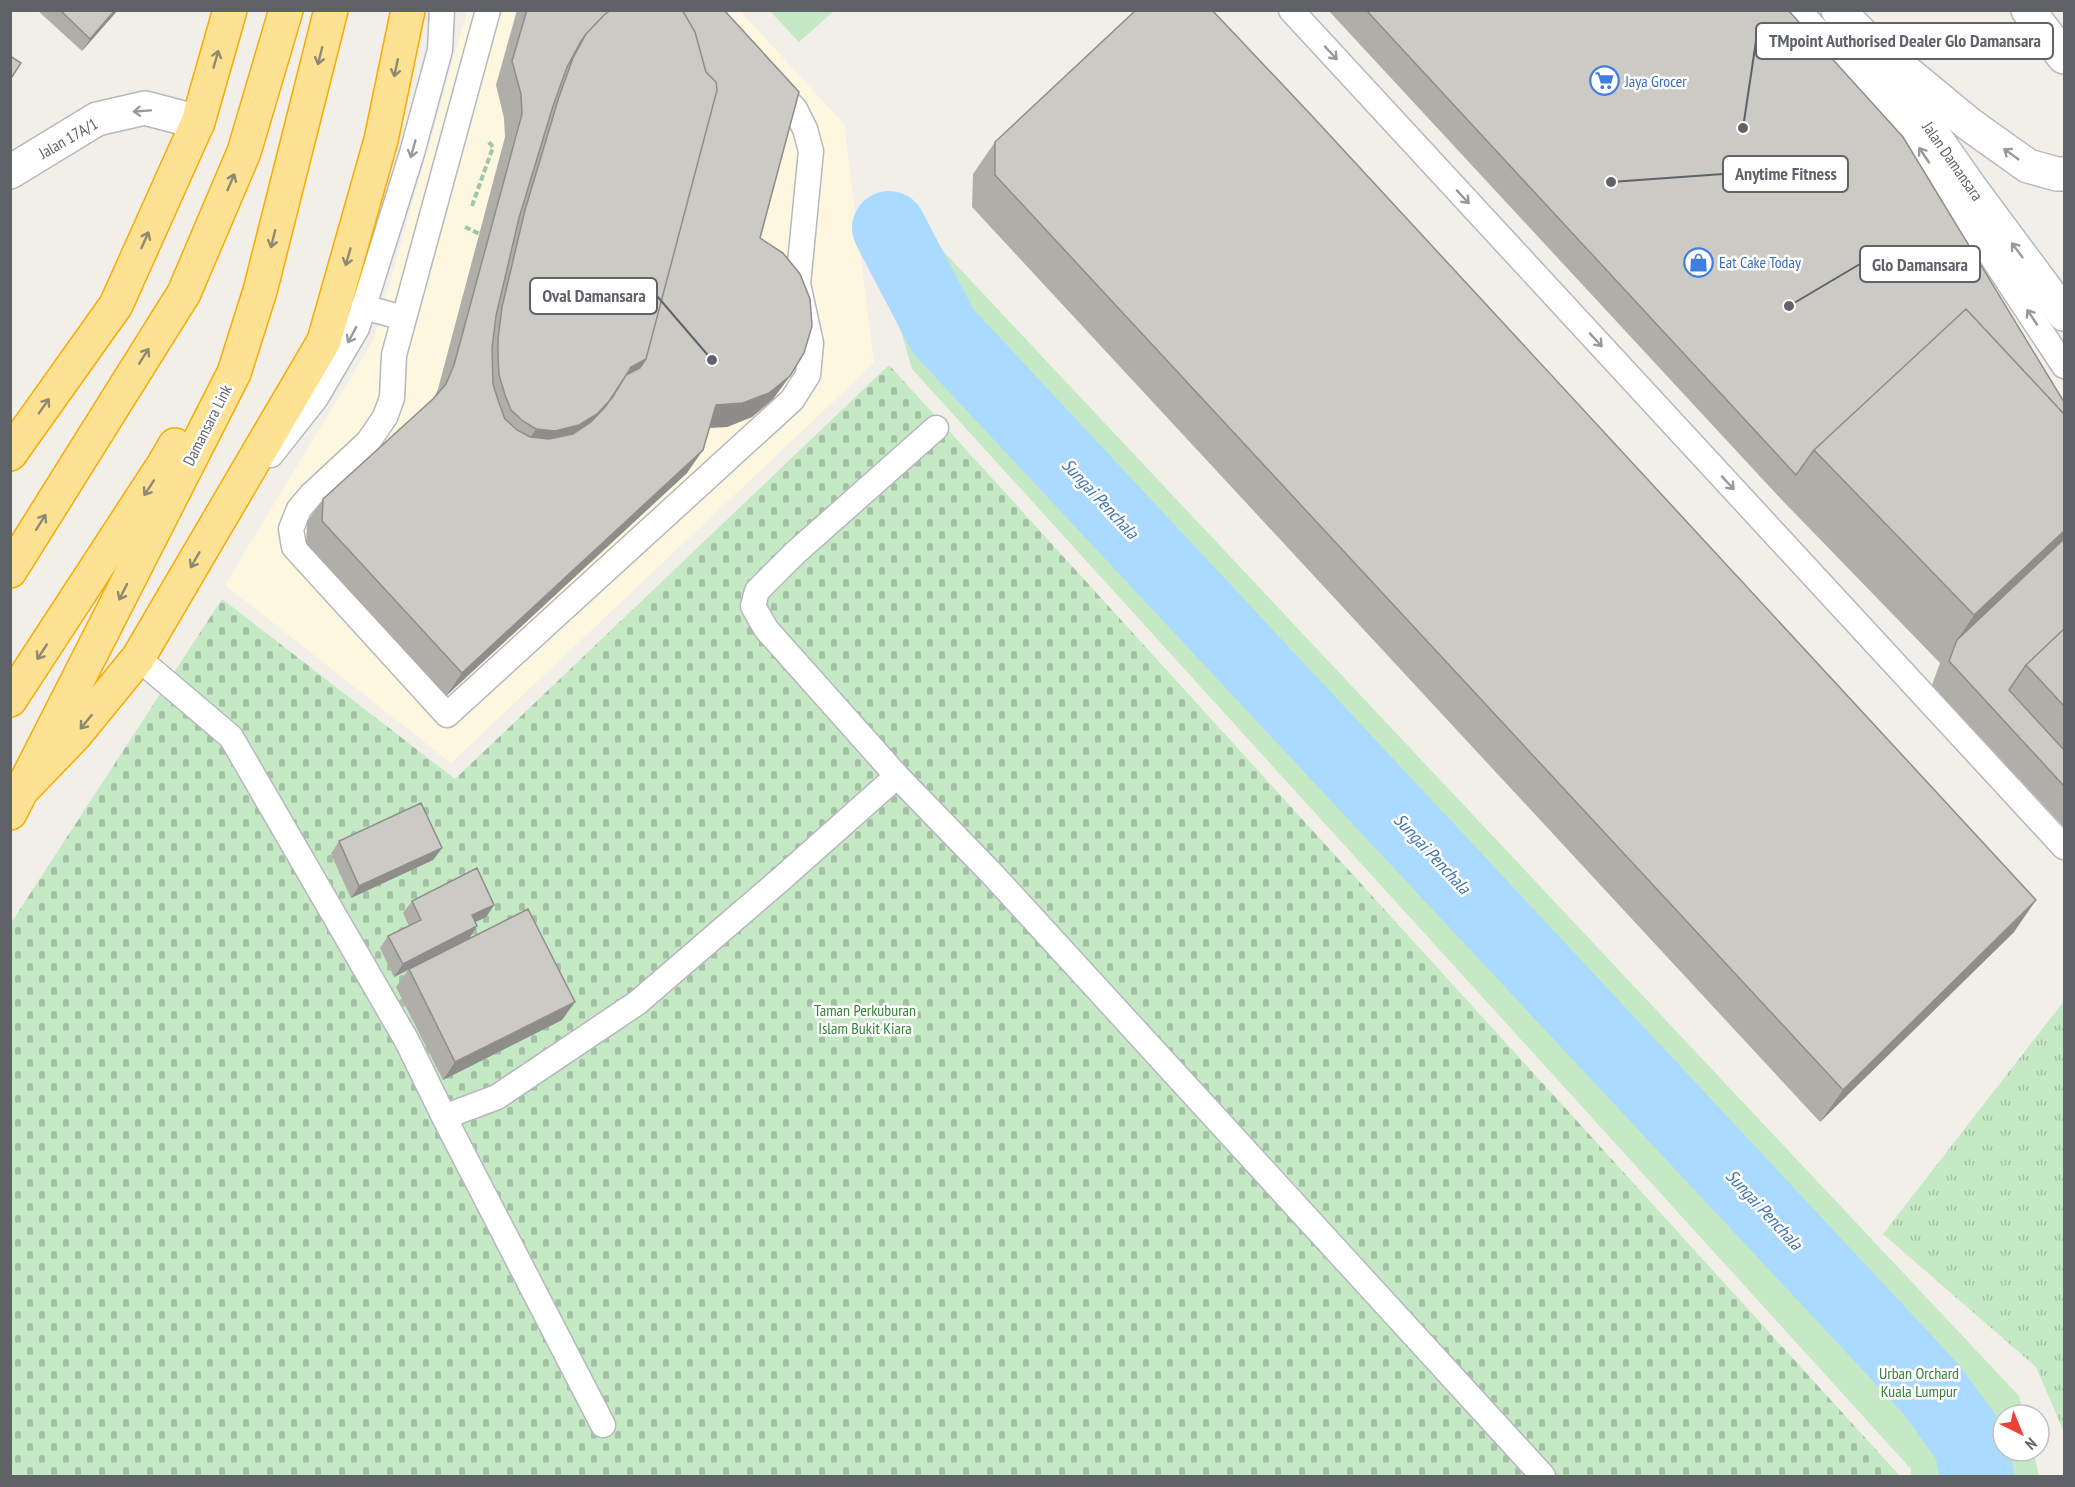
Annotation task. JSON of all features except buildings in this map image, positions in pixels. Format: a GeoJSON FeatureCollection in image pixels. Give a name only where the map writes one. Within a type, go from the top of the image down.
{"type":"FeatureCollection","features":[{"type":"Feature","properties":{"kind":"highway"},"geometry":{"type":"LineString","coordinates":[[10,571],[184,293],[244,152],[286,10]]}},
{"type":"Feature","properties":{"kind":"highway","name":"Damansara Link"},"geometry":{"type":"LineString","coordinates":[[18,800],[234,373],[260,291],[331,10]]}},
{"type":"Feature","properties":{"kind":"highway"},"geometry":{"type":"LineString","coordinates":[[18,800],[138,658],[324,341],[381,140],[408,10]]}},
{"type":"Feature","properties":{"kind":"highway"},"geometry":{"type":"LineString","coordinates":[[10,454],[116,305],[198,122],[227,12]]}},
{"type":"Feature","properties":{"kind":"highway"},"geometry":{"type":"LineString","coordinates":[[10,700],[164,464],[233,334],[260,291]]}},
{"type":"Feature","properties":{"kind":"main road","name":"Jalan Damansara"},"geometry":{"type":"LineString","coordinates":[[1838,10],[1867,40],[1969,186],[2064,314]]}},
{"type":"Feature","properties":{"kind":"main road"},"geometry":{"type":"LineString","coordinates":[[2028,10],[2064,57]]}},
{"type":"Feature","properties":{"kind":"main road"},"geometry":{"type":"LineString","coordinates":[[2037,10],[2064,33]]}},
{"type":"Feature","properties":{"kind":"main road"},"geometry":{"type":"LineString","coordinates":[[1867,40],[1969,124],[2028,166],[2064,174]]}},
{"type":"Feature","properties":{"kind":"main road","name":"Jalan 17A/1"},"geometry":{"type":"LineString","coordinates":[[10,172],[97,119],[145,108],[198,122]]}},
{"type":"Feature","properties":{"kind":"lane"},"geometry":{"type":"LineString","coordinates":[[217,523],[316,398],[357,328],[412,153],[440,50],[442,10]]}},
{"type":"Feature","properties":{"kind":"lane"},"geometry":{"type":"LineString","coordinates":[[488,10],[394,355],[392,398],[386,417],[368,442],[299,509],[291,529],[294,547],[447,715],[792,400],[808,375],[811,342],[798,284],[811,151],[805,129],[795,109],[756,68]]}},
{"type":"Feature","properties":{"kind":"lane"},"geometry":{"type":"LineString","coordinates":[[1291,10],[2064,847]]}},
{"type":"Feature","properties":{"kind":"lane"},"geometry":{"type":"LineString","coordinates":[[1798,10],[1902,121],[2064,366]]}},
{"type":"Feature","properties":{"kind":"lane"},"geometry":{"type":"LineString","coordinates":[[425,103],[460,112]]}},
{"type":"Feature","properties":{"kind":"lane"},"geometry":{"type":"LineString","coordinates":[[363,307],[404,318]]}},
{"type":"Feature","properties":{"kind":"lane"},"geometry":{"type":"LineString","coordinates":[[936,429],[795,553],[757,591],[753,606],[766,629],[897,776],[994,876],[1544,1476]]}},
{"type":"Feature","properties":{"kind":"lane"},"geometry":{"type":"LineString","coordinates":[[138,658],[231,737],[407,1041],[603,1425]]}},
{"type":"Feature","properties":{"kind":"lane"},"geometry":{"type":"LineString","coordinates":[[444,1117],[497,1097],[637,1003],[798,865],[897,776]]}},
{"type":"Feature","properties":{"kind":"shaded area"},"geometry":{"type":"Polygon","coordinates":[[[467,11],[740,11],[844,124],[874,363],[451,763],[225,585],[374,339],[467,11]]]}},
{"type":"Feature","properties":{"kind":"green space"},"geometry":{"type":"Polygon","coordinates":[[[770,11],[834,11],[799,42],[770,11]]]}},
{"type":"Feature","properties":{"kind":"green space","name":"Urban Orchard Kuala Lumpur"},"geometry":{"type":"Polygon","coordinates":[[[928,235],[2019,1396],[2021,1403],[1991,1403],[1991,1463],[2036,1463],[2039,1476],[1911,1476],[1911,1469],[912,369],[885,276],[928,235]]]}},
{"type":"Feature","properties":{"kind":"green space","name":"Taman Perkuburan Islam Bukit Kiara"},"geometry":{"type":"Polygon","coordinates":[[[889,365],[1899,1476],[11,1476],[11,923],[222,599],[455,779],[889,365]]]}},
{"type":"Feature","properties":{"kind":"green space"},"geometry":{"type":"Polygon","coordinates":[[[2064,1001],[2064,1432],[2036,1367],[1883,1234],[2064,1001]]]}},
{"type":"Feature","properties":{"kind":"waterway","name":"Sungai Penchala"},"geometry":{"type":"LineString","coordinates":[[889,228],[943,331],[1931,1389],[1971,1444],[1977,1476]]}},
{"type":"Feature","properties":{"kind":"place","name":"Jaya Grocer"},"geometry":{"type":"Point","coordinates":[1604,81]}},
{"type":"Feature","properties":{"kind":"place","name":"TMpoint Authorised Dealer Glo Damansara"},"geometry":{"type":"Point","coordinates":[1743,128]}},
{"type":"Feature","properties":{"kind":"place","name":"Anytime Fitness"},"geometry":{"type":"Point","coordinates":[1611,182]}},
{"type":"Feature","properties":{"kind":"place","name":"Eat Cake Today"},"geometry":{"type":"Point","coordinates":[1698,262]}},
{"type":"Feature","properties":{"kind":"place","name":"Glo Damansara"},"geometry":{"type":"Point","coordinates":[1789,306]}},
{"type":"Feature","properties":{"kind":"place","name":"Oval Damansara"},"geometry":{"type":"Point","coordinates":[712,360]}}]}
